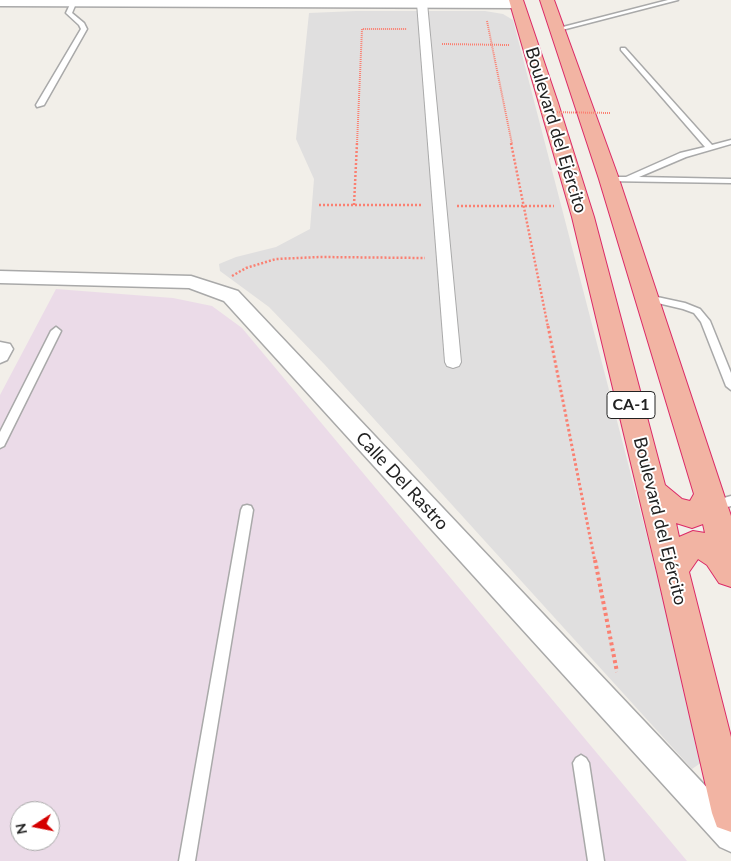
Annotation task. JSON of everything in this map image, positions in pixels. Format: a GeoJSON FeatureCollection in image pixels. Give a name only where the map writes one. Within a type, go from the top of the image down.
{"type":"FeatureCollection","features":[{"type":"Feature","properties":{"kind":"highway","name":"Boulevard del Ejército"},"geometry":{"type":"LineString","coordinates":[[546,0],[618,180],[648,298],[718,501],[730,565]]}},
{"type":"Feature","properties":{"kind":"highway","name":"Boulevard del Ejército"},"geometry":{"type":"LineString","coordinates":[[516,2],[550,103],[583,217],[653,491],[731,813]]}},
{"type":"Feature","properties":{"kind":"highway"},"geometry":{"type":"LineString","coordinates":[[653,491],[659,499],[674,510],[692,515],[718,501]]}},
{"type":"Feature","properties":{"kind":"highway"},"geometry":{"type":"LineString","coordinates":[[673,572],[677,561],[686,549],[693,545],[704,546],[730,565]]}},
{"type":"Feature","properties":{"kind":"street"},"geometry":{"type":"LineString","coordinates":[[0,2],[206,1],[422,4],[516,2]]}},
{"type":"Feature","properties":{"kind":"street"},"geometry":{"type":"LineString","coordinates":[[422,4],[452,362]]}},
{"type":"Feature","properties":{"kind":"street","name":"Calle Del Rastro"},"geometry":{"type":"LineString","coordinates":[[0,277],[191,282],[230,296],[731,836]]}},
{"type":"Feature","properties":{"kind":"lane"},"geometry":{"type":"LineString","coordinates":[[558,29],[676,0]]}},
{"type":"Feature","properties":{"kind":"lane"},"geometry":{"type":"LineString","coordinates":[[40,105],[84,29],[82,24],[69,13],[74,1]]}},
{"type":"Feature","properties":{"kind":"lane"},"geometry":{"type":"LineString","coordinates":[[623,50],[711,148]]}},
{"type":"Feature","properties":{"kind":"lane"},"geometry":{"type":"LineString","coordinates":[[618,180],[683,155],[731,142]]}},
{"type":"Feature","properties":{"kind":"lane"},"geometry":{"type":"LineString","coordinates":[[618,180],[731,181]]}},
{"type":"Feature","properties":{"kind":"lane"},"geometry":{"type":"LineString","coordinates":[[648,298],[685,306],[697,311],[706,321],[727,362],[731,386]]}},
{"type":"Feature","properties":{"kind":"lane"},"geometry":{"type":"LineString","coordinates":[[0,443],[56,331]]}},
{"type":"Feature","properties":{"kind":"lane"},"geometry":{"type":"LineString","coordinates":[[187,861],[246,510]]}},
{"type":"Feature","properties":{"kind":"lane"},"geometry":{"type":"LineString","coordinates":[[581,763],[596,861]]}},
{"type":"Feature","properties":{"kind":"path"},"geometry":{"type":"LineString","coordinates":[[486,17],[618,675]]}},
{"type":"Feature","properties":{"kind":"path"},"geometry":{"type":"LineString","coordinates":[[354,206],[362,29],[425,30]]}},
{"type":"Feature","properties":{"kind":"path"},"geometry":{"type":"LineString","coordinates":[[426,44],[514,45]]}},
{"type":"Feature","properties":{"kind":"path"},"geometry":{"type":"LineString","coordinates":[[541,112],[610,112]]}},
{"type":"Feature","properties":{"kind":"path"},"geometry":{"type":"LineString","coordinates":[[211,289],[246,268],[276,260],[320,257],[443,258]]}},
{"type":"Feature","properties":{"kind":"shaded area"},"geometry":{"type":"Polygon","coordinates":[[[485,11],[503,14],[513,20],[705,760],[692,769],[325,365],[269,307],[220,271],[219,264],[236,257],[276,247],[310,229],[314,179],[296,139],[309,13],[485,11]]]}},
{"type":"Feature","properties":{"kind":"shaded area"},"geometry":{"type":"Polygon","coordinates":[[[56,289],[173,298],[212,306],[242,328],[687,861],[0,861],[0,395],[56,289]]]}}]}
